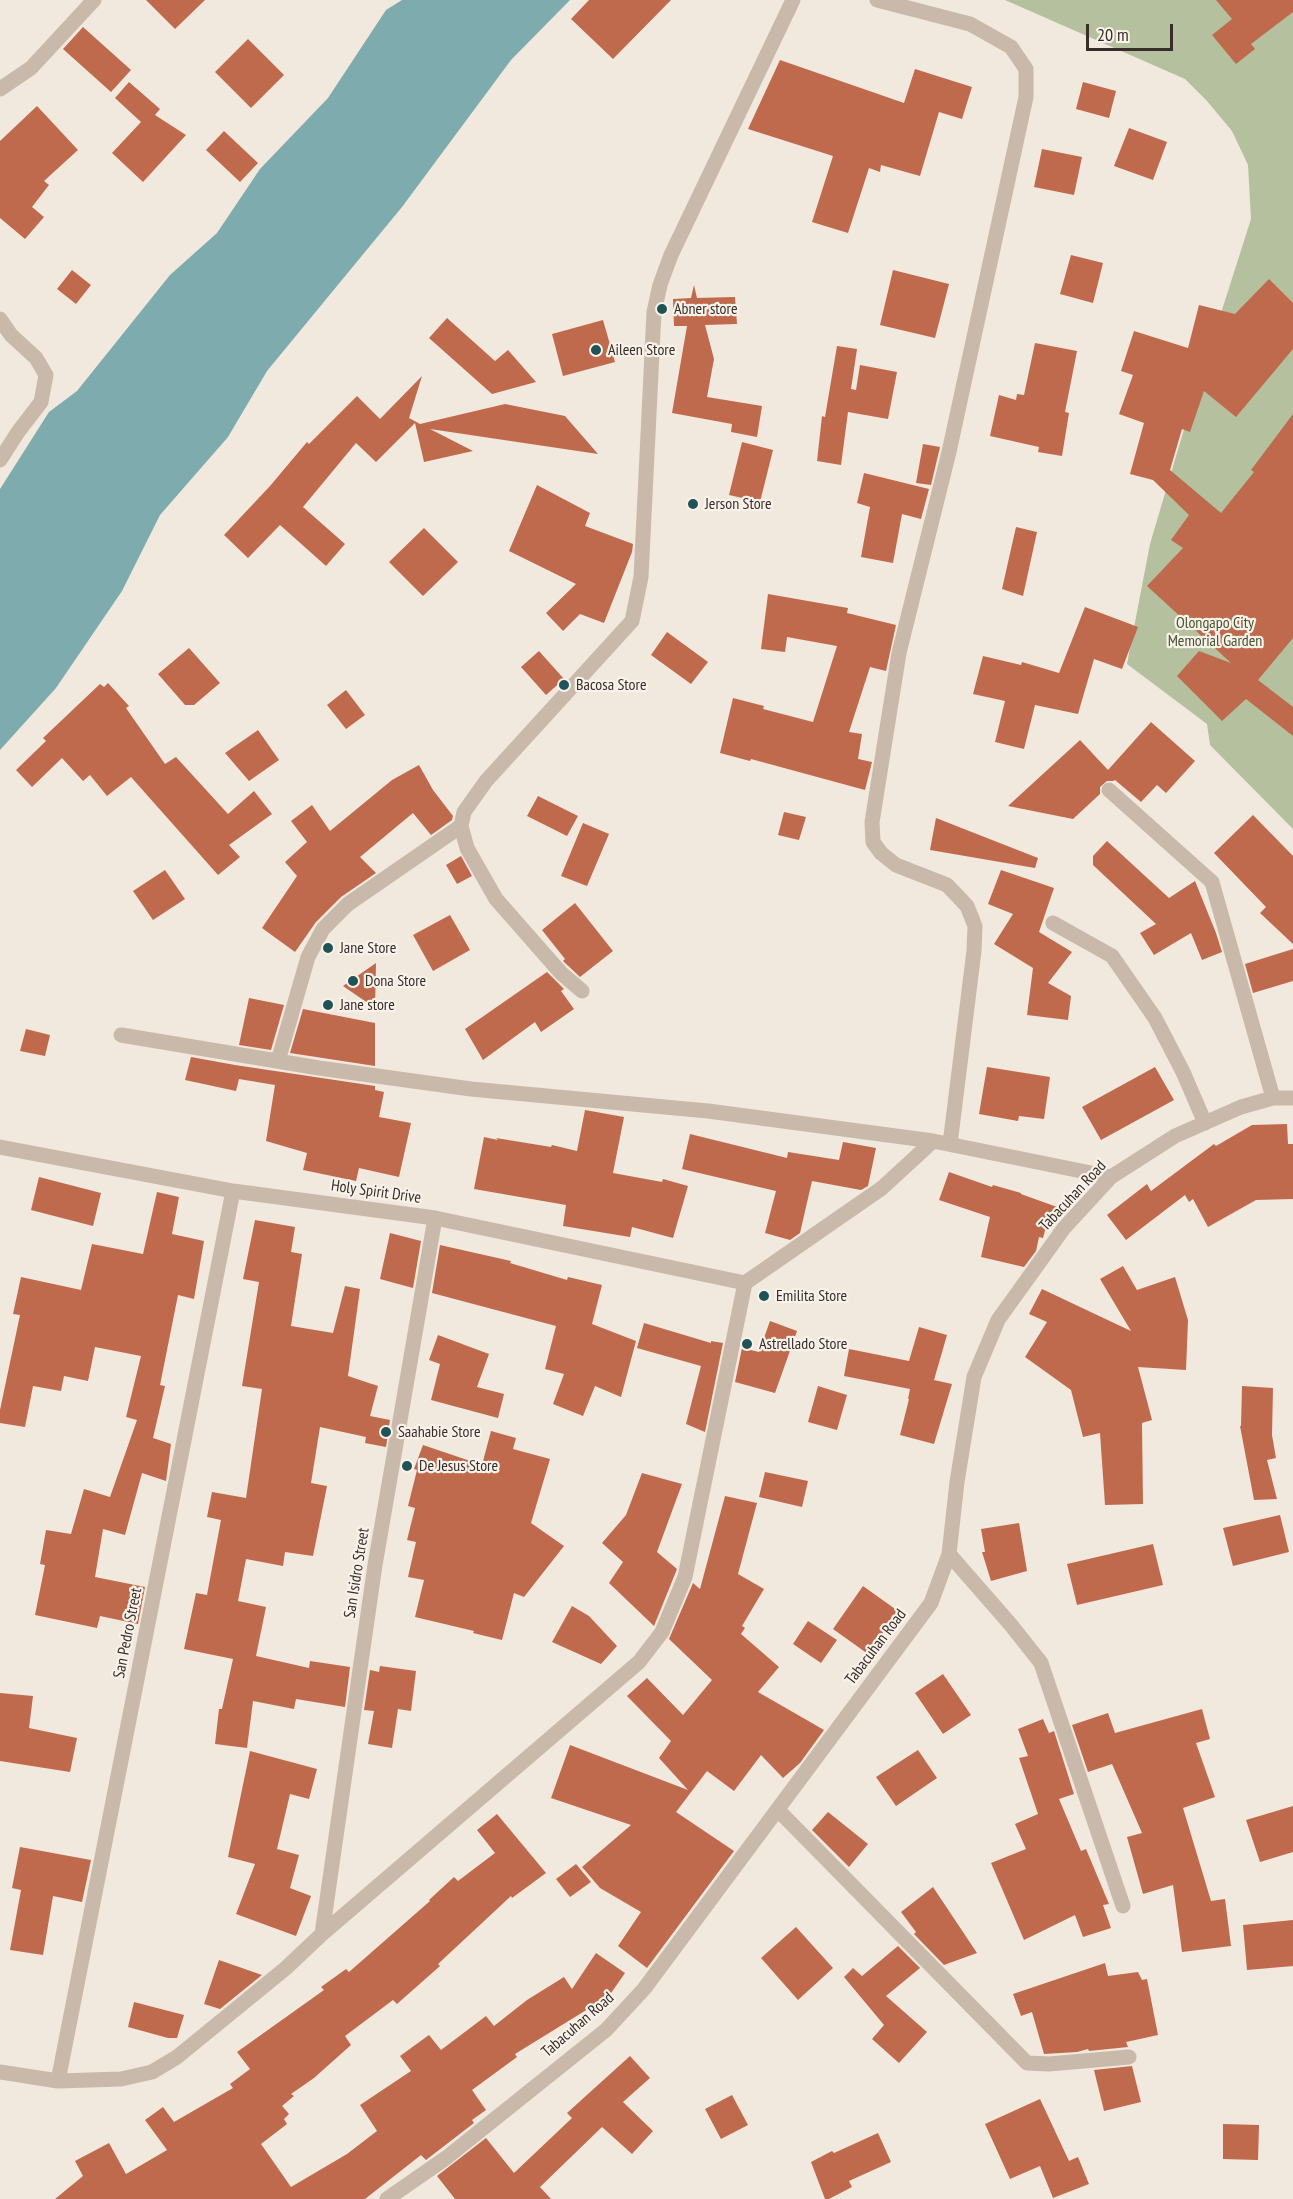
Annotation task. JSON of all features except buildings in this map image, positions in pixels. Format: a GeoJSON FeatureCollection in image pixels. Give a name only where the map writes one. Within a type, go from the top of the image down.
{"type":"FeatureCollection","features":[{"type":"Feature","properties":{"kind":"street"},"geometry":{"type":"LineString","coordinates":[[0,89],[31,68],[94,0]]}},
{"type":"Feature","properties":{"kind":"street"},"geometry":{"type":"LineString","coordinates":[[582,991],[561,973],[496,899],[468,848],[461,826],[464,812],[486,781],[632,621],[641,577],[654,312],[660,285],[671,255],[793,0]]}},
{"type":"Feature","properties":{"kind":"street"},"geometry":{"type":"LineString","coordinates":[[877,0],[970,24],[1011,47],[1026,69],[1026,97],[951,441],[899,653],[872,822],[873,842],[881,854],[896,865],[947,885],[967,906],[975,926],[974,951],[950,1144]]}},
{"type":"Feature","properties":{"kind":"street"},"geometry":{"type":"LineString","coordinates":[[0,319],[10,335],[36,358],[46,375],[41,402],[0,460]]}},
{"type":"Feature","properties":{"kind":"street"},"geometry":{"type":"LineString","coordinates":[[1109,790],[1212,882],[1273,1098]]}},
{"type":"Feature","properties":{"kind":"street"},"geometry":{"type":"LineString","coordinates":[[278,1061],[308,957],[323,929],[348,904],[461,826]]}},
{"type":"Feature","properties":{"kind":"street"},"geometry":{"type":"LineString","coordinates":[[1053,923],[1112,956],[1155,1018],[1183,1072],[1205,1123]]}},
{"type":"Feature","properties":{"kind":"street"},"geometry":{"type":"LineString","coordinates":[[121,1035],[471,1089],[708,1111],[933,1141],[1111,1178]]}},
{"type":"Feature","properties":{"kind":"street","name":"Tabacuhan Road"},"geometry":{"type":"LineString","coordinates":[[387,2199],[446,2158],[606,2030],[644,1989],[931,1603],[949,1554],[957,1482],[974,1377],[998,1320],[1064,1228],[1111,1178],[1175,1136],[1241,1107],[1273,1098],[1293,1098]]}},
{"type":"Feature","properties":{"kind":"street"},"geometry":{"type":"LineString","coordinates":[[0,2072],[58,2081],[121,2079],[152,2072],[177,2057],[286,1968],[322,1934],[639,1662],[662,1632],[685,1577],[745,1283],[882,1188],[933,1141]]}},
{"type":"Feature","properties":{"kind":"street","name":"Holy Spirit Drive"},"geometry":{"type":"LineString","coordinates":[[0,1147],[233,1191],[435,1218],[745,1283]]}},
{"type":"Feature","properties":{"kind":"street","name":"San Pedro Street"},"geometry":{"type":"LineString","coordinates":[[58,2081],[233,1191]]}},
{"type":"Feature","properties":{"kind":"street","name":"San Isidro Street"},"geometry":{"type":"LineString","coordinates":[[322,1934],[375,1565],[435,1218]]}},
{"type":"Feature","properties":{"kind":"street"},"geometry":{"type":"LineString","coordinates":[[949,1554],[1041,1663],[1123,1906]]}},
{"type":"Feature","properties":{"kind":"street"},"geometry":{"type":"LineString","coordinates":[[778,1810],[1027,2063],[1049,2064],[1129,2057]]}},
{"type":"Feature","properties":{"kind":"green space","name":"Olongapo City Memorial Garden"},"geometry":{"type":"Polygon","coordinates":[[[1005,0],[1293,0],[1293,829],[1210,745],[1207,724],[1127,664],[1150,544],[1251,219],[1248,165],[1232,131],[1185,79],[1005,0]]]}},
{"type":"Feature","properties":{"kind":"water"},"geometry":{"type":"Polygon","coordinates":[[[402,0],[570,0],[511,60],[402,207],[267,371],[228,437],[160,515],[122,591],[56,688],[0,750],[0,489],[49,412],[77,391],[170,275],[217,233],[260,169],[328,98],[386,10],[402,0]]]}},
{"type":"Feature","properties":{"kind":"place","name":"Abner store"},"geometry":{"type":"Point","coordinates":[662,309]}},
{"type":"Feature","properties":{"kind":"place","name":"Aileen Store"},"geometry":{"type":"Point","coordinates":[596,350]}},
{"type":"Feature","properties":{"kind":"place","name":"Jerson Store"},"geometry":{"type":"Point","coordinates":[693,504]}},
{"type":"Feature","properties":{"kind":"place","name":"Bacosa Store"},"geometry":{"type":"Point","coordinates":[564,685]}},
{"type":"Feature","properties":{"kind":"place","name":"Jane Store"},"geometry":{"type":"Point","coordinates":[328,948]}},
{"type":"Feature","properties":{"kind":"place","name":"Dona Store"},"geometry":{"type":"Point","coordinates":[353,981]}},
{"type":"Feature","properties":{"kind":"place","name":"Jane store"},"geometry":{"type":"Point","coordinates":[328,1005]}},
{"type":"Feature","properties":{"kind":"place","name":"Emilita Store"},"geometry":{"type":"Point","coordinates":[764,1296]}},
{"type":"Feature","properties":{"kind":"place","name":"Astrellado Store"},"geometry":{"type":"Point","coordinates":[747,1344]}},
{"type":"Feature","properties":{"kind":"place","name":"Saahabie Store"},"geometry":{"type":"Point","coordinates":[386,1432]}},
{"type":"Feature","properties":{"kind":"place","name":"De Jesus Store"},"geometry":{"type":"Point","coordinates":[407,1466]}}]}
